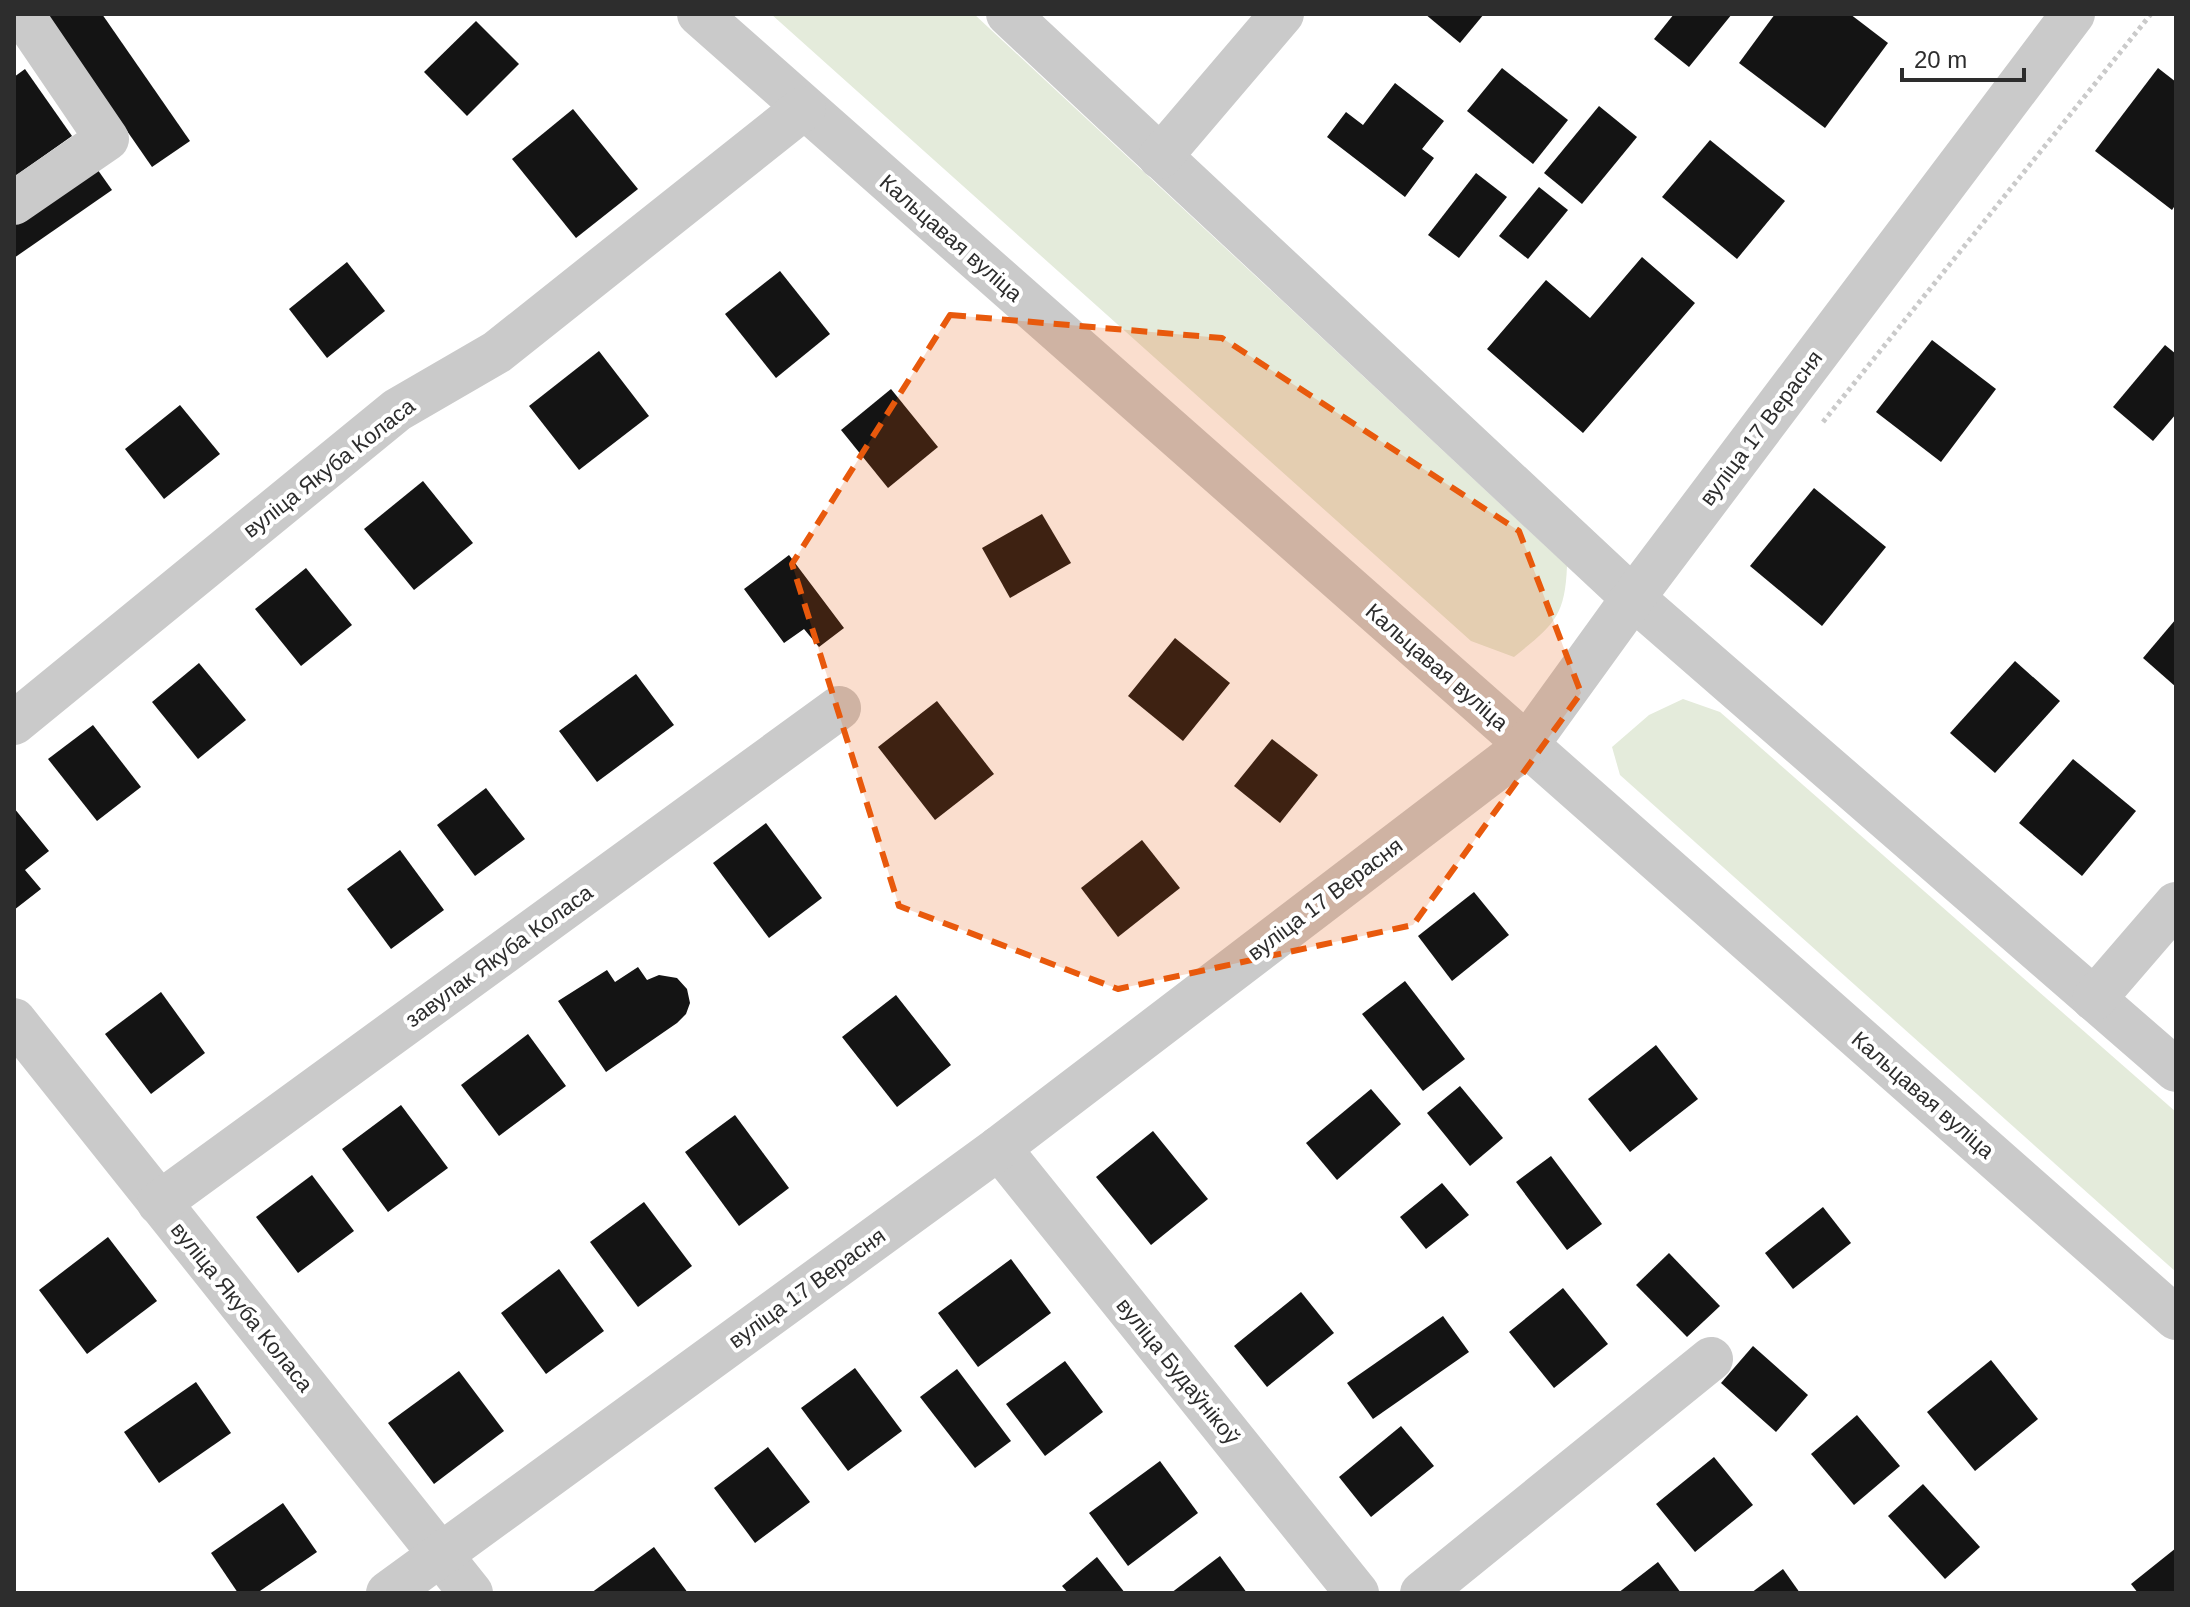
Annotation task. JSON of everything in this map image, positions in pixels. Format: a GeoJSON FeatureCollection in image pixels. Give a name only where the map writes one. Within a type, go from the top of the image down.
{"type":"FeatureCollection","features":[{"type":"Feature","properties":{"kind":"street","name":"Кальцавая вуліца"},"geometry":{"type":"LineString","coordinates":[[699,14],[2176,1318]]}},
{"type":"Feature","properties":{"kind":"street"},"geometry":{"type":"LineString","coordinates":[[1008,14],[1633,598],[2176,1070]]}},
{"type":"Feature","properties":{"kind":"street"},"geometry":{"type":"LineString","coordinates":[[1160,157],[1282,14]]}},
{"type":"Feature","properties":{"kind":"street","name":"вуліца 17 Верасня"},"geometry":{"type":"LineString","coordinates":[[388,1593],[999,1148],[1526,746],[1633,598],[2073,14]]}},
{"type":"Feature","properties":{"kind":"street"},"geometry":{"type":"LineString","coordinates":[[14,203],[107,139],[24,33]]}},
{"type":"Feature","properties":{"kind":"street","name":"вуліца Якуба Коласа"},"geometry":{"type":"LineString","coordinates":[[14,723],[397,410],[497,352],[804,108]]}},
{"type":"Feature","properties":{"kind":"street","name":"завулак Якуба Коласа"},"geometry":{"type":"LineString","coordinates":[[159,1203],[839,708]]}},
{"type":"Feature","properties":{"kind":"street"},"geometry":{"type":"LineString","coordinates":[[2094,999],[2176,904]]}},
{"type":"Feature","properties":{"kind":"street","name":"вуліца Якуба Коласа"},"geometry":{"type":"LineString","coordinates":[[14,1020],[471,1593]]}},
{"type":"Feature","properties":{"kind":"street","name":"вуліца Будаўнікоў"},"geometry":{"type":"LineString","coordinates":[[999,1148],[1357,1593]]}},
{"type":"Feature","properties":{"kind":"street"},"geometry":{"type":"LineString","coordinates":[[1422,1593],[1711,1359]]}},
{"type":"Feature","properties":{"kind":"path"},"geometry":{"type":"LineString","coordinates":[[1816,431],[2151,14]]}},
{"type":"Feature","properties":{"kind":"highlighted area"},"geometry":{"type":"Polygon","coordinates":[[[950,315],[1222,338],[1519,531],[1581,693],[1413,925],[1118,989],[899,906],[792,564],[950,315]]]}},
{"type":"Feature","properties":{"kind":"green space"},"geometry":{"type":"Polygon","coordinates":[[[771,14],[974,14],[1567,566],[1560,609],[1547,628],[1514,657],[1471,641],[771,14]]]}},
{"type":"Feature","properties":{"kind":"green space"},"geometry":{"type":"Polygon","coordinates":[[[1683,699],[1720,712],[2176,1112],[2176,1272],[1620,775],[1612,747],[1649,715],[1683,699]]]}},
{"type":"Feature","properties":{"kind":"building"},"geometry":{"type":"Polygon","coordinates":[[[46,14],[102,14],[190,141],[152,167],[46,14]]]}},
{"type":"Feature","properties":{"kind":"building"},"geometry":{"type":"Polygon","coordinates":[[[1425,14],[1484,14],[1460,43],[1425,14]]]}},
{"type":"Feature","properties":{"kind":"building"},"geometry":{"type":"Polygon","coordinates":[[[1674,14],[1732,14],[1689,67],[1654,39],[1674,14]]]}},
{"type":"Feature","properties":{"kind":"building"},"geometry":{"type":"Polygon","coordinates":[[[1775,14],[1850,14],[1888,43],[1825,128],[1739,63],[1775,14]]]}},
{"type":"Feature","properties":{"kind":"building"},"geometry":{"type":"Polygon","coordinates":[[[476,21],[519,64],[467,116],[424,72],[476,21]]]}},
{"type":"Feature","properties":{"kind":"building"},"geometry":{"type":"Polygon","coordinates":[[[1502,68],[1568,120],[1533,164],[1467,111],[1502,68]]]}},
{"type":"Feature","properties":{"kind":"building"},"geometry":{"type":"Polygon","coordinates":[[[2158,68],[2176,82],[2176,204],[2172,210],[2095,151],[2158,68]]]}},
{"type":"Feature","properties":{"kind":"building"},"geometry":{"type":"Polygon","coordinates":[[[25,69],[72,136],[14,177],[14,77],[25,69]]]}},
{"type":"Feature","properties":{"kind":"building"},"geometry":{"type":"Polygon","coordinates":[[[1395,83],[1444,121],[1422,149],[1434,158],[1405,197],[1327,137],[1346,112],[1363,125],[1395,83]]]}},
{"type":"Feature","properties":{"kind":"building"},"geometry":{"type":"Polygon","coordinates":[[[1599,106],[1637,137],[1582,204],[1544,173],[1599,106]]]}},
{"type":"Feature","properties":{"kind":"building"},"geometry":{"type":"Polygon","coordinates":[[[573,109],[638,189],[576,238],[512,159],[573,109]]]}},
{"type":"Feature","properties":{"kind":"building"},"geometry":{"type":"Polygon","coordinates":[[[1710,140],[1785,201],[1737,259],[1662,197],[1710,140]]]}},
{"type":"Feature","properties":{"kind":"building"},"geometry":{"type":"Polygon","coordinates":[[[95,166],[112,190],[14,258],[14,223],[95,166]]]}},
{"type":"Feature","properties":{"kind":"building"},"geometry":{"type":"Polygon","coordinates":[[[1476,173],[1507,197],[1459,258],[1428,235],[1476,173]]]}},
{"type":"Feature","properties":{"kind":"building"},"geometry":{"type":"Polygon","coordinates":[[[1539,187],[1568,210],[1528,259],[1499,236],[1539,187]]]}},
{"type":"Feature","properties":{"kind":"building"},"geometry":{"type":"Polygon","coordinates":[[[1642,257],[1695,303],[1583,433],[1487,349],[1546,280],[1590,318],[1642,257]]]}},
{"type":"Feature","properties":{"kind":"building"},"geometry":{"type":"Polygon","coordinates":[[[347,262],[385,311],[327,358],[289,309],[347,262]]]}},
{"type":"Feature","properties":{"kind":"building"},"geometry":{"type":"Polygon","coordinates":[[[780,271],[830,334],[776,378],[725,314],[780,271]]]}},
{"type":"Feature","properties":{"kind":"building"},"geometry":{"type":"Polygon","coordinates":[[[1932,340],[1996,389],[1941,462],[1876,412],[1932,340]]]}},
{"type":"Feature","properties":{"kind":"building"},"geometry":{"type":"Polygon","coordinates":[[[2165,345],[2176,354],[2176,414],[2153,441],[2113,407],[2165,345]]]}},
{"type":"Feature","properties":{"kind":"building"},"geometry":{"type":"Polygon","coordinates":[[[599,351],[649,416],[579,470],[529,406],[599,351]]]}},
{"type":"Feature","properties":{"kind":"building"},"geometry":{"type":"Polygon","coordinates":[[[891,389],[938,447],[888,488],[841,430],[891,389]]]}},
{"type":"Feature","properties":{"kind":"building"},"geometry":{"type":"Polygon","coordinates":[[[180,405],[220,454],[164,499],[125,449],[180,405]]]}},
{"type":"Feature","properties":{"kind":"building"},"geometry":{"type":"Polygon","coordinates":[[[423,481],[473,543],[414,590],[364,529],[423,481]]]}},
{"type":"Feature","properties":{"kind":"building"},"geometry":{"type":"Polygon","coordinates":[[[1814,488],[1886,547],[1822,626],[1750,566],[1814,488]]]}},
{"type":"Feature","properties":{"kind":"building"},"geometry":{"type":"Polygon","coordinates":[[[1042,514],[1071,563],[1010,598],[982,548],[1042,514]]]}},
{"type":"Feature","properties":{"kind":"building"},"geometry":{"type":"Polygon","coordinates":[[[789,555],[844,628],[819,647],[804,629],[784,643],[744,589],[789,555]]]}},
{"type":"Feature","properties":{"kind":"building"},"geometry":{"type":"Polygon","coordinates":[[[306,568],[352,625],[301,666],[255,609],[306,568]]]}},
{"type":"Feature","properties":{"kind":"building"},"geometry":{"type":"Polygon","coordinates":[[[2176,619],[2176,687],[2143,658],[2176,619]]]}},
{"type":"Feature","properties":{"kind":"building"},"geometry":{"type":"Polygon","coordinates":[[[1175,638],[1230,683],[1183,741],[1128,696],[1175,638]]]}},
{"type":"Feature","properties":{"kind":"building"},"geometry":{"type":"Polygon","coordinates":[[[2015,661],[2060,701],[1995,773],[1950,733],[2015,661]]]}},
{"type":"Feature","properties":{"kind":"building"},"geometry":{"type":"Polygon","coordinates":[[[199,663],[246,720],[198,759],[152,702],[199,663]]]}},
{"type":"Feature","properties":{"kind":"building"},"geometry":{"type":"Polygon","coordinates":[[[636,674],[674,725],[597,782],[559,731],[636,674]]]}},
{"type":"Feature","properties":{"kind":"building"},"geometry":{"type":"Polygon","coordinates":[[[937,701],[994,774],[935,820],[878,747],[937,701]]]}},
{"type":"Feature","properties":{"kind":"building"},"geometry":{"type":"Polygon","coordinates":[[[93,725],[141,787],[97,821],[48,759],[93,725]]]}},
{"type":"Feature","properties":{"kind":"building"},"geometry":{"type":"Polygon","coordinates":[[[1272,739],[1318,775],[1280,823],[1234,786],[1272,739]]]}},
{"type":"Feature","properties":{"kind":"building"},"geometry":{"type":"Polygon","coordinates":[[[2073,759],[2136,811],[2082,876],[2019,823],[2073,759]]]}},
{"type":"Feature","properties":{"kind":"building"},"geometry":{"type":"Polygon","coordinates":[[[486,788],[525,839],[475,876],[437,825],[486,788]]]}},
{"type":"Feature","properties":{"kind":"building"},"geometry":{"type":"Polygon","coordinates":[[[14,808],[49,851],[25,870],[41,889],[14,910],[14,808]]]}},
{"type":"Feature","properties":{"kind":"building"},"geometry":{"type":"Polygon","coordinates":[[[766,823],[822,898],[769,938],[713,863],[766,823]]]}},
{"type":"Feature","properties":{"kind":"building"},"geometry":{"type":"Polygon","coordinates":[[[1142,840],[1180,888],[1118,937],[1081,888],[1142,840]]]}},
{"type":"Feature","properties":{"kind":"building"},"geometry":{"type":"Polygon","coordinates":[[[400,850],[444,910],[391,949],[347,889],[400,850]]]}},
{"type":"Feature","properties":{"kind":"building"},"geometry":{"type":"Polygon","coordinates":[[[1474,892],[1509,935],[1452,981],[1418,936],[1474,892]]]}},
{"type":"Feature","properties":{"kind":"building"},"geometry":{"type":"Polygon","coordinates":[[[638,967],[647,980],[659,975],[677,978],[687,989],[690,1003],[686,1014],[677,1023],[606,1072],[558,1001],[607,970],[615,982],[638,967]]]}},
{"type":"Feature","properties":{"kind":"building"},"geometry":{"type":"Polygon","coordinates":[[[1405,981],[1465,1059],[1423,1091],[1362,1014],[1405,981]]]}},
{"type":"Feature","properties":{"kind":"building"},"geometry":{"type":"Polygon","coordinates":[[[161,992],[205,1053],[151,1094],[105,1034],[161,992]]]}},
{"type":"Feature","properties":{"kind":"building"},"geometry":{"type":"Polygon","coordinates":[[[896,995],[951,1065],[897,1107],[842,1037],[896,995]]]}},
{"type":"Feature","properties":{"kind":"building"},"geometry":{"type":"Polygon","coordinates":[[[528,1034],[566,1086],[499,1136],[461,1085],[528,1034]]]}},
{"type":"Feature","properties":{"kind":"building"},"geometry":{"type":"Polygon","coordinates":[[[1656,1045],[1698,1099],[1630,1152],[1588,1099],[1656,1045]]]}},
{"type":"Feature","properties":{"kind":"building"},"geometry":{"type":"Polygon","coordinates":[[[1460,1086],[1503,1138],[1470,1166],[1427,1113],[1460,1086]]]}},
{"type":"Feature","properties":{"kind":"building"},"geometry":{"type":"Polygon","coordinates":[[[1371,1089],[1401,1124],[1337,1180],[1306,1143],[1371,1089]]]}},
{"type":"Feature","properties":{"kind":"building"},"geometry":{"type":"Polygon","coordinates":[[[401,1105],[448,1168],[388,1212],[342,1149],[401,1105]]]}},
{"type":"Feature","properties":{"kind":"building"},"geometry":{"type":"Polygon","coordinates":[[[735,1115],[789,1188],[739,1226],[685,1152],[735,1115]]]}},
{"type":"Feature","properties":{"kind":"building"},"geometry":{"type":"Polygon","coordinates":[[[1153,1131],[1208,1199],[1151,1245],[1096,1177],[1153,1131]]]}},
{"type":"Feature","properties":{"kind":"building"},"geometry":{"type":"Polygon","coordinates":[[[1551,1156],[1602,1224],[1567,1250],[1516,1182],[1551,1156]]]}},
{"type":"Feature","properties":{"kind":"building"},"geometry":{"type":"Polygon","coordinates":[[[312,1175],[354,1231],[298,1273],[256,1217],[312,1175]]]}},
{"type":"Feature","properties":{"kind":"building"},"geometry":{"type":"Polygon","coordinates":[[[1442,1183],[1469,1215],[1426,1249],[1400,1217],[1442,1183]]]}},
{"type":"Feature","properties":{"kind":"building"},"geometry":{"type":"Polygon","coordinates":[[[644,1202],[692,1266],[638,1307],[590,1242],[644,1202]]]}},
{"type":"Feature","properties":{"kind":"building"},"geometry":{"type":"Polygon","coordinates":[[[1823,1207],[1851,1243],[1793,1289],[1765,1253],[1823,1207]]]}},
{"type":"Feature","properties":{"kind":"building"},"geometry":{"type":"Polygon","coordinates":[[[108,1237],[157,1301],[87,1354],[39,1290],[108,1237]]]}},
{"type":"Feature","properties":{"kind":"building"},"geometry":{"type":"Polygon","coordinates":[[[1669,1253],[1720,1306],[1687,1337],[1636,1285],[1669,1253]]]}},
{"type":"Feature","properties":{"kind":"building"},"geometry":{"type":"Polygon","coordinates":[[[1011,1259],[1051,1313],[978,1367],[938,1313],[1011,1259]]]}},
{"type":"Feature","properties":{"kind":"building"},"geometry":{"type":"Polygon","coordinates":[[[559,1269],[604,1331],[546,1374],[501,1313],[559,1269]]]}},
{"type":"Feature","properties":{"kind":"building"},"geometry":{"type":"Polygon","coordinates":[[[1563,1288],[1608,1344],[1554,1388],[1509,1332],[1563,1288]]]}},
{"type":"Feature","properties":{"kind":"building"},"geometry":{"type":"Polygon","coordinates":[[[1301,1292],[1334,1333],[1267,1387],[1234,1346],[1301,1292]]]}},
{"type":"Feature","properties":{"kind":"building"},"geometry":{"type":"Polygon","coordinates":[[[1443,1316],[1469,1352],[1373,1419],[1347,1383],[1443,1316]]]}},
{"type":"Feature","properties":{"kind":"building"},"geometry":{"type":"Polygon","coordinates":[[[1753,1346],[1808,1395],[1776,1432],[1721,1383],[1753,1346]]]}},
{"type":"Feature","properties":{"kind":"building"},"geometry":{"type":"Polygon","coordinates":[[[1991,1360],[2038,1419],[1975,1471],[1927,1412],[1991,1360]]]}},
{"type":"Feature","properties":{"kind":"building"},"geometry":{"type":"Polygon","coordinates":[[[1065,1361],[1103,1412],[1045,1456],[1006,1404],[1065,1361]]]}},
{"type":"Feature","properties":{"kind":"building"},"geometry":{"type":"Polygon","coordinates":[[[855,1368],[902,1431],[848,1471],[801,1408],[855,1368]]]}},
{"type":"Feature","properties":{"kind":"building"},"geometry":{"type":"Polygon","coordinates":[[[957,1369],[1011,1441],[975,1468],[920,1397],[957,1369]]]}},
{"type":"Feature","properties":{"kind":"building"},"geometry":{"type":"Polygon","coordinates":[[[459,1371],[504,1431],[434,1484],[388,1423],[459,1371]]]}},
{"type":"Feature","properties":{"kind":"building"},"geometry":{"type":"Polygon","coordinates":[[[196,1382],[231,1433],[159,1483],[124,1432],[196,1382]]]}},
{"type":"Feature","properties":{"kind":"building"},"geometry":{"type":"Polygon","coordinates":[[[1857,1415],[1900,1466],[1854,1505],[1811,1454],[1857,1415]]]}},
{"type":"Feature","properties":{"kind":"building"},"geometry":{"type":"Polygon","coordinates":[[[1401,1426],[1434,1466],[1371,1517],[1339,1477],[1401,1426]]]}},
{"type":"Feature","properties":{"kind":"building"},"geometry":{"type":"Polygon","coordinates":[[[768,1447],[810,1502],[755,1543],[714,1488],[768,1447]]]}},
{"type":"Feature","properties":{"kind":"building"},"geometry":{"type":"Polygon","coordinates":[[[1714,1457],[1753,1505],[1695,1552],[1656,1504],[1714,1457]]]}},
{"type":"Feature","properties":{"kind":"building"},"geometry":{"type":"Polygon","coordinates":[[[1160,1461],[1198,1513],[1128,1566],[1089,1513],[1160,1461]]]}},
{"type":"Feature","properties":{"kind":"building"},"geometry":{"type":"Polygon","coordinates":[[[1923,1484],[1980,1547],[1945,1579],[1888,1516],[1923,1484]]]}},
{"type":"Feature","properties":{"kind":"building"},"geometry":{"type":"Polygon","coordinates":[[[283,1503],[317,1552],[257,1593],[238,1593],[211,1553],[283,1503]]]}},
{"type":"Feature","properties":{"kind":"building"},"geometry":{"type":"Polygon","coordinates":[[[654,1547],[688,1593],[591,1593],[654,1547]]]}},
{"type":"Feature","properties":{"kind":"building"},"geometry":{"type":"Polygon","coordinates":[[[2176,1548],[2176,1593],[2138,1593],[2131,1584],[2176,1548]]]}},
{"type":"Feature","properties":{"kind":"building"},"geometry":{"type":"Polygon","coordinates":[[[1220,1556],[1247,1593],[1171,1593],[1220,1556]]]}},
{"type":"Feature","properties":{"kind":"building"},"geometry":{"type":"Polygon","coordinates":[[[1097,1557],[1125,1593],[1068,1593],[1062,1586],[1097,1557]]]}},
{"type":"Feature","properties":{"kind":"building"},"geometry":{"type":"Polygon","coordinates":[[[1658,1562],[1681,1593],[1618,1593],[1658,1562]]]}},
{"type":"Feature","properties":{"kind":"building"},"geometry":{"type":"Polygon","coordinates":[[[1783,1569],[1800,1593],[1751,1593],[1783,1569]]]}}]}
